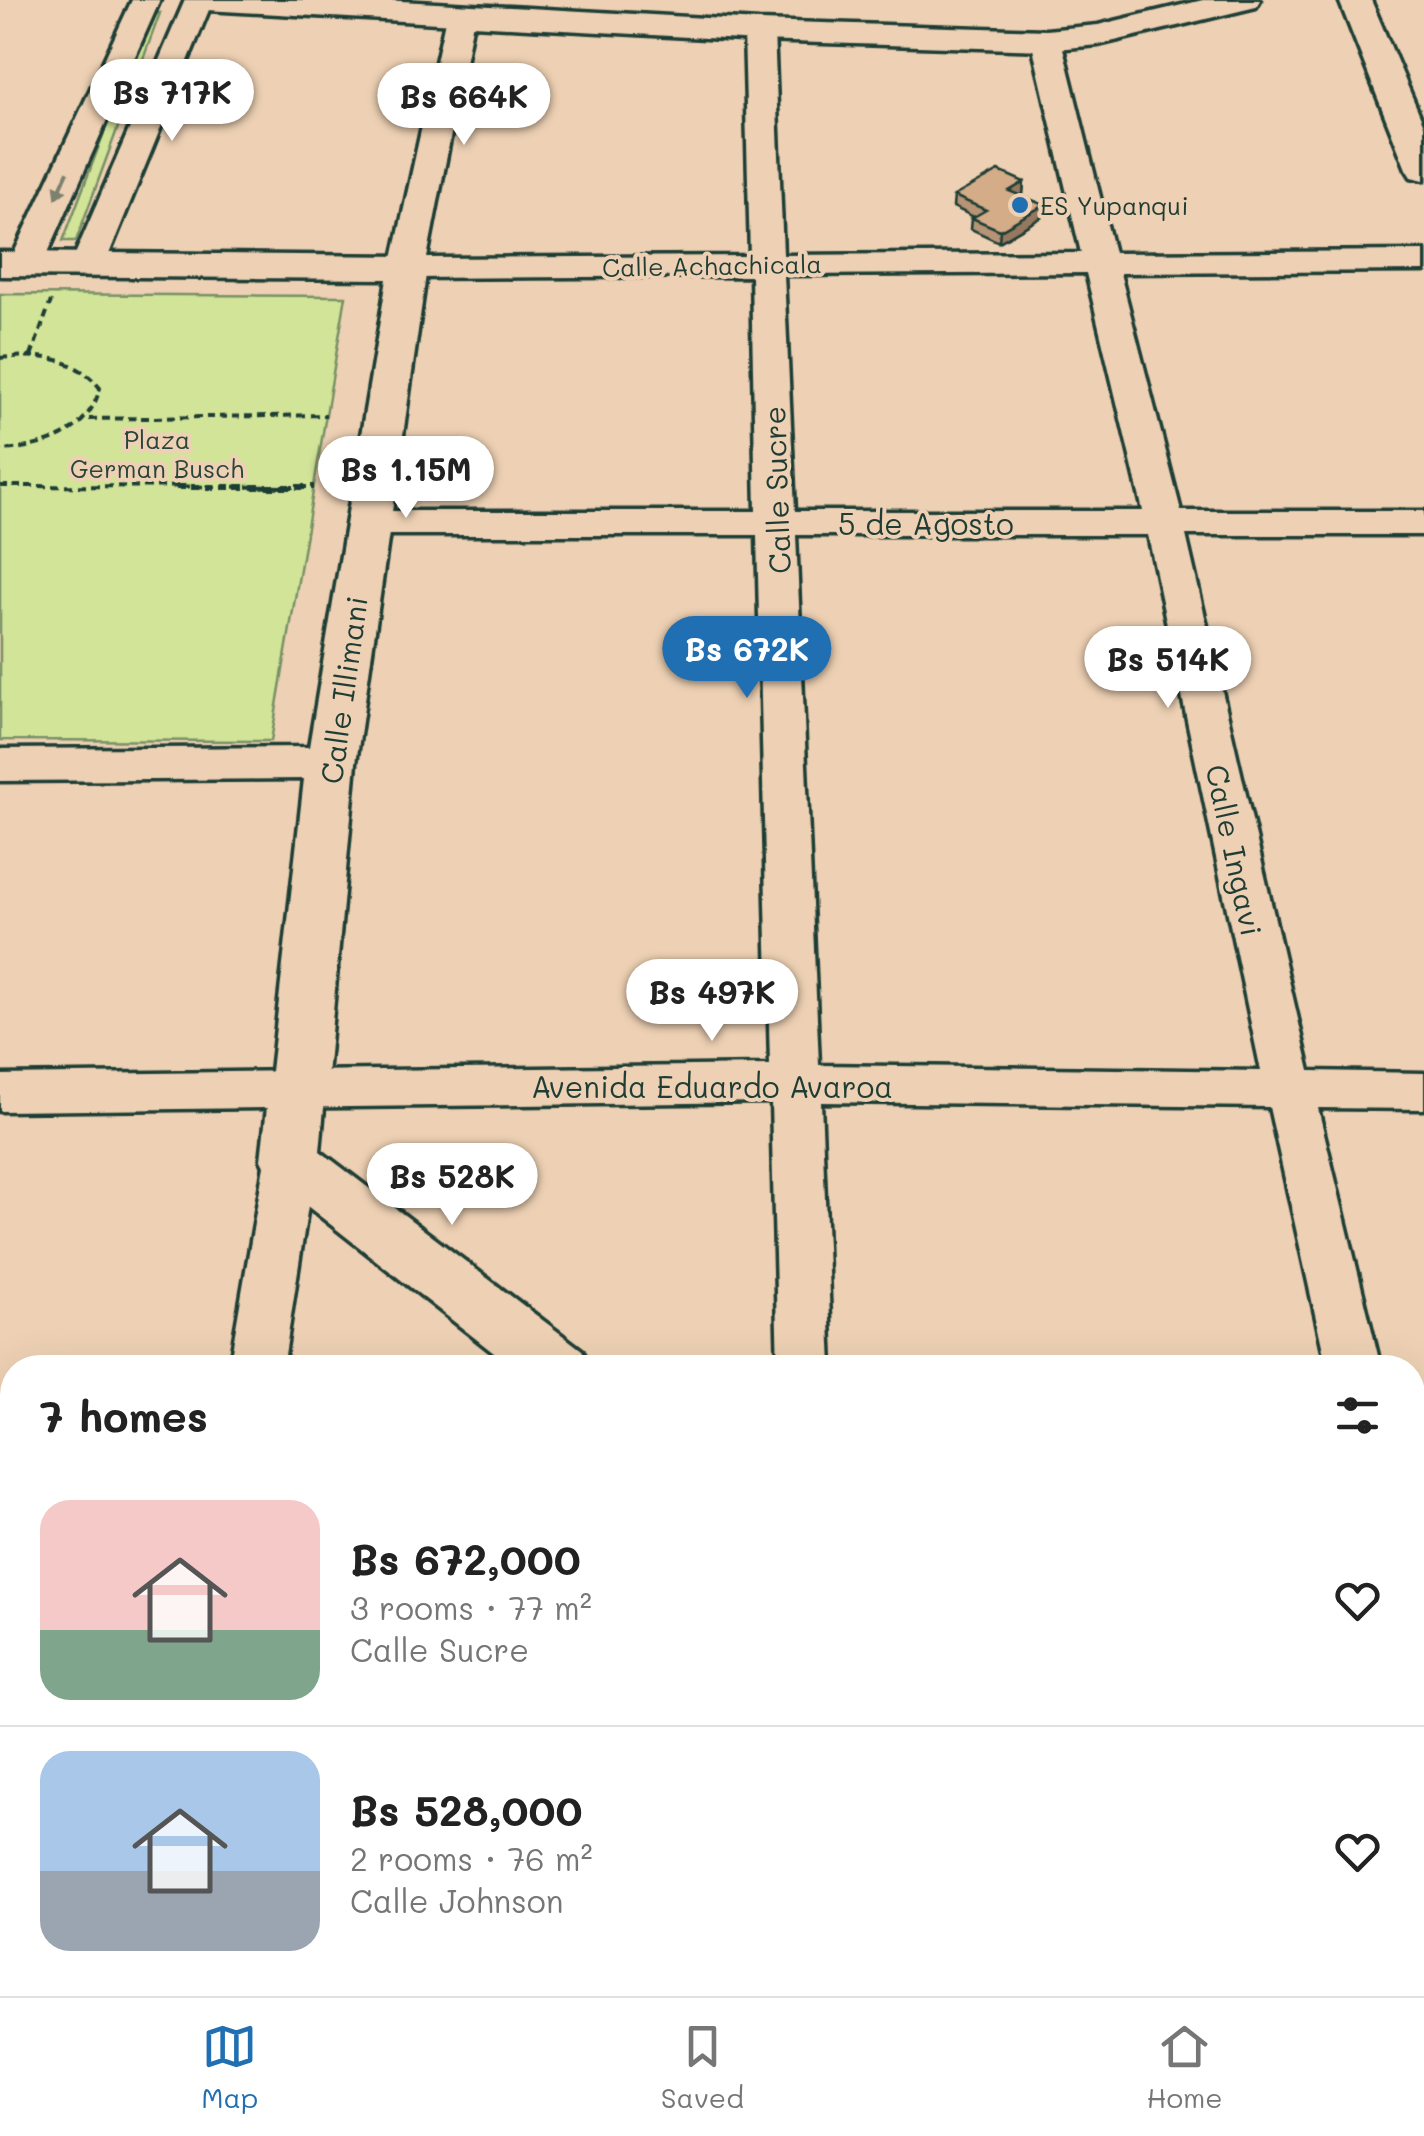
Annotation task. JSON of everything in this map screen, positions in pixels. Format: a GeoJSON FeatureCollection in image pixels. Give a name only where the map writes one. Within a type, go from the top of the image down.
{"type":"FeatureCollection","features":[{"type":"Feature","properties":{"kind":"street"},"geometry":{"type":"LineString","coordinates":[[13,264],[146,0]]}},
{"type":"Feature","properties":{"kind":"street"},"geometry":{"type":"LineString","coordinates":[[88,264],[203,0],[758,32],[1046,40],[1098,35],[1244,0]]}},
{"type":"Feature","properties":{"kind":"street"},"geometry":{"type":"LineString","coordinates":[[1355,0],[1424,169]]}},
{"type":"Feature","properties":{"kind":"street","name":"Calle Illimani"},"geometry":{"type":"LineString","coordinates":[[258,1355],[290,1160],[331,764],[408,268],[460,16]]}},
{"type":"Feature","properties":{"kind":"street","name":"Calle Sucre"},"geometry":{"type":"LineString","coordinates":[[758,32],[804,1355]]}},
{"type":"Feature","properties":{"kind":"street","name":"Calle Ingavi"},"geometry":{"type":"LineString","coordinates":[[1046,40],[1080,194],[1102,262],[1164,523],[1287,1093],[1351,1355]]}},
{"type":"Feature","properties":{"kind":"street","name":"Calle Achachicala"},"geometry":{"type":"LineString","coordinates":[[13,264],[408,268],[1424,261]]}},
{"type":"Feature","properties":{"kind":"street","name":"5 de Agosto"},"geometry":{"type":"LineString","coordinates":[[368,523],[1424,523]]}},
{"type":"Feature","properties":{"kind":"street"},"geometry":{"type":"LineString","coordinates":[[0,764],[331,764]]}},
{"type":"Feature","properties":{"kind":"street","name":"Avenida Eduardo Avaroa"},"geometry":{"type":"LineString","coordinates":[[0,1093],[794,1082],[1287,1093],[1424,1091]]}},
{"type":"Feature","properties":{"kind":"street"},"geometry":{"type":"LineString","coordinates":[[290,1160],[543,1355]]}},
{"type":"Feature","properties":{"kind":"path"},"geometry":{"type":"LineString","coordinates":[[31,356],[54,294]]}},
{"type":"Feature","properties":{"kind":"path"},"geometry":{"type":"LineString","coordinates":[[0,358],[31,356],[77,365],[92,375],[100,388],[98,403],[88,419]]}},
{"type":"Feature","properties":{"kind":"path"},"geometry":{"type":"LineString","coordinates":[[0,450],[40,444],[88,419],[326,414]]}},
{"type":"Feature","properties":{"kind":"path"},"geometry":{"type":"LineString","coordinates":[[0,486],[314,487]]}},
{"type":"Feature","properties":{"kind":"green space"},"geometry":{"type":"Polygon","coordinates":[[[160,13],[76,241],[63,241],[149,14],[160,13]]]}},
{"type":"Feature","properties":{"kind":"green space","name":"Plaza German Busch"},"geometry":{"type":"Polygon","coordinates":[[[0,294],[346,296],[271,741],[0,740],[0,294]]]}},
{"type":"Feature","properties":{"kind":"building"},"geometry":{"type":"Polygon","coordinates":[[[999,171],[1024,182],[1009,191],[1044,205],[1000,230],[972,218],[986,210],[954,196],[999,171]]]}},
{"type":"Feature","properties":{"kind":"place","name":"ES Yupanqui"},"geometry":{"type":"Point","coordinates":[1020,205]}}]}
